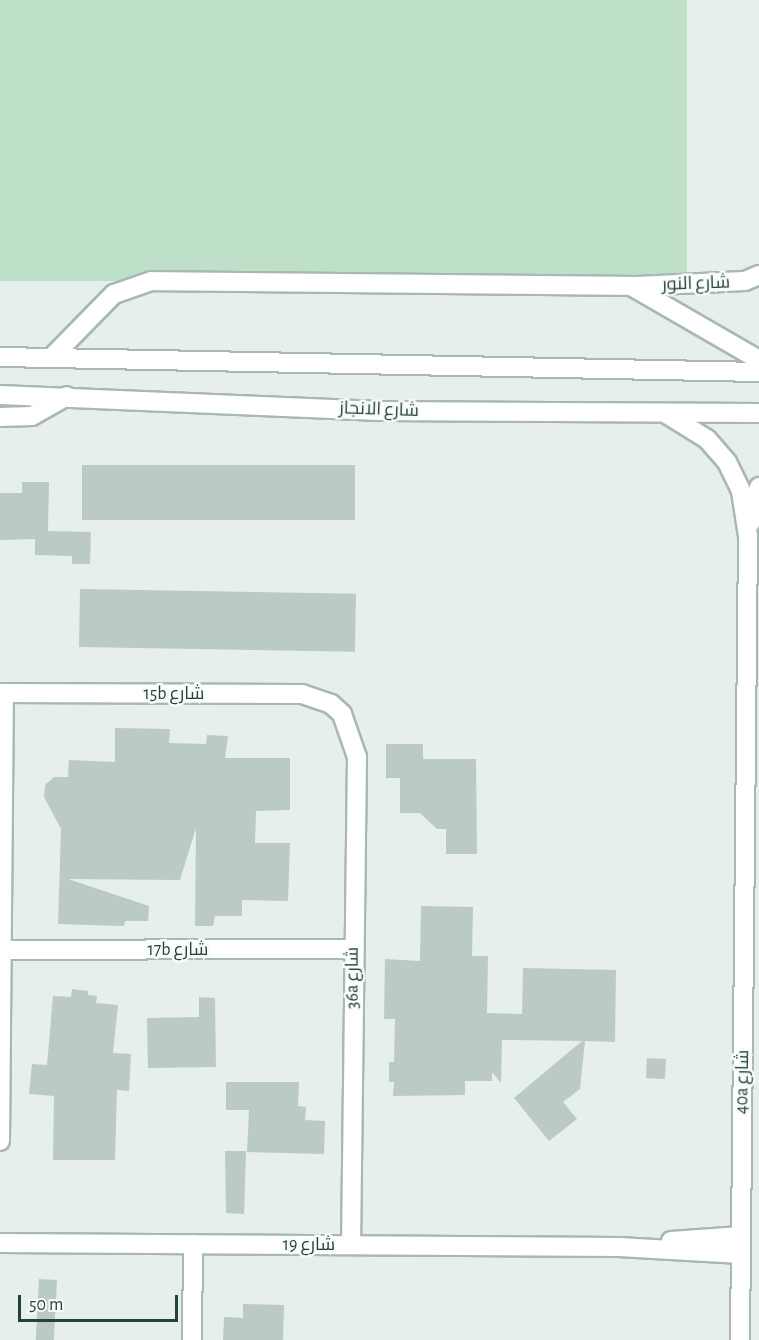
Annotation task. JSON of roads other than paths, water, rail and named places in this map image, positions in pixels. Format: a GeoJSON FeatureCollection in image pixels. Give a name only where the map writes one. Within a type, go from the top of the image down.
{"type":"FeatureCollection","features":[{"type":"Feature","properties":{"kind":"street","name":"شارع النور"},"geometry":{"type":"LineString","coordinates":[[51,358],[114,294],[151,281],[631,286],[745,281],[759,275]]}},
{"type":"Feature","properties":{"kind":"street"},"geometry":{"type":"LineString","coordinates":[[631,286],[759,360]]}},
{"type":"Feature","properties":{"kind":"street"},"geometry":{"type":"LineString","coordinates":[[0,357],[759,372]]}},
{"type":"Feature","properties":{"kind":"street","name":"شارع الانجاز"},"geometry":{"type":"LineString","coordinates":[[0,395],[67,396],[380,411],[759,414]]}},
{"type":"Feature","properties":{"kind":"street"},"geometry":{"type":"LineString","coordinates":[[0,417],[32,416],[67,396]]}},
{"type":"Feature","properties":{"kind":"street","name":"40a شارع"},"geometry":{"type":"LineString","coordinates":[[665,413],[707,439],[727,462],[741,491],[748,536],[746,894],[754,948],[744,1006],[740,1340]]}},
{"type":"Feature","properties":{"kind":"street","name":"40a شارع"},"geometry":{"type":"LineString","coordinates":[[748,536],[759,487]]}},
{"type":"Feature","properties":{"kind":"street"},"geometry":{"type":"LineString","coordinates":[[0,1141],[4,951],[2,693]]}},
{"type":"Feature","properties":{"kind":"street","name":"15b شارع"},"geometry":{"type":"LineString","coordinates":[[2,693],[302,694],[331,704],[342,714]]}},
{"type":"Feature","properties":{"kind":"street","name":"36a شارع"},"geometry":{"type":"LineString","coordinates":[[342,714],[350,728],[357,757],[351,1245]]}},
{"type":"Feature","properties":{"kind":"street"},"geometry":{"type":"LineString","coordinates":[[746,894],[759,912]]}},
{"type":"Feature","properties":{"kind":"street","name":"17b شارع"},"geometry":{"type":"LineString","coordinates":[[4,951],[353,949]]}},
{"type":"Feature","properties":{"kind":"street"},"geometry":{"type":"LineString","coordinates":[[744,1006],[759,982]]}},
{"type":"Feature","properties":{"kind":"street","name":"شارع 19"},"geometry":{"type":"LineString","coordinates":[[0,1243],[619,1247],[741,1245]]}},
{"type":"Feature","properties":{"kind":"street"},"geometry":{"type":"LineString","coordinates":[[192,1340],[193,1244]]}}]}
